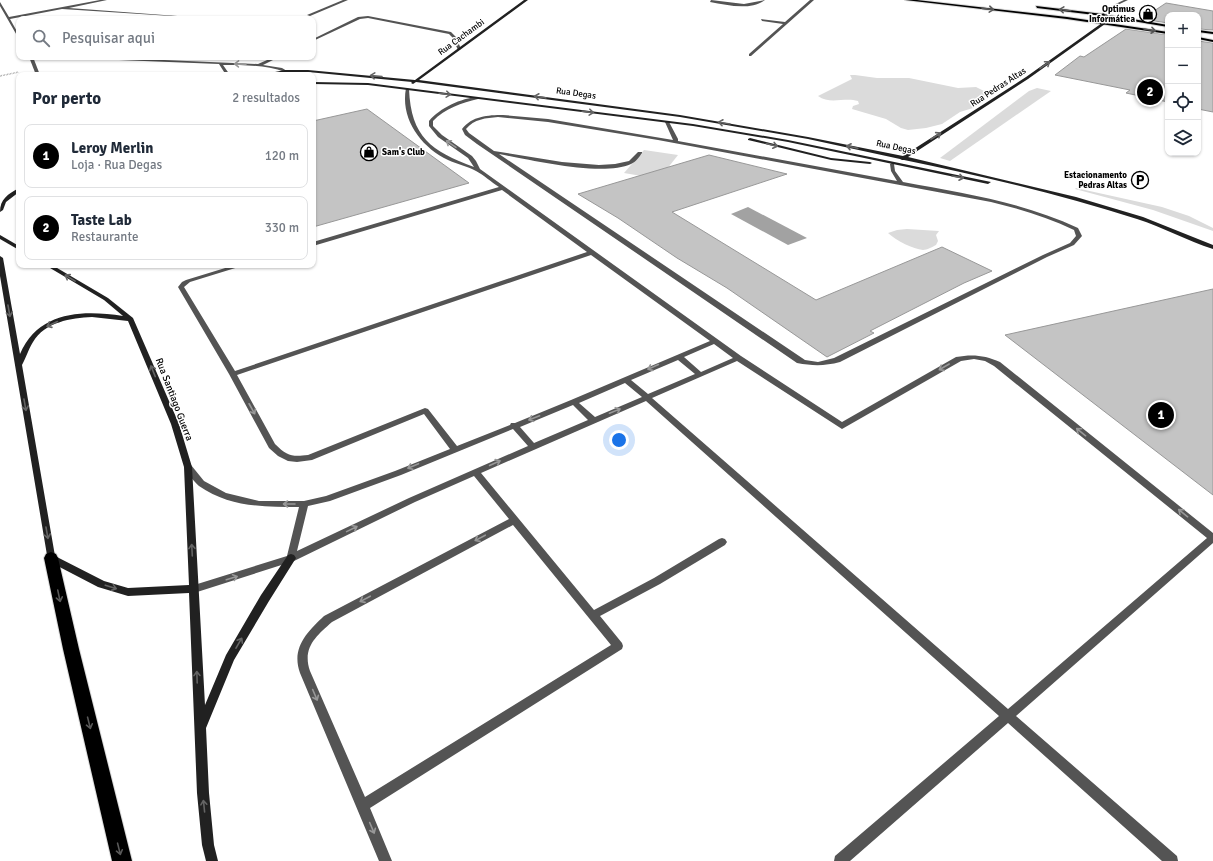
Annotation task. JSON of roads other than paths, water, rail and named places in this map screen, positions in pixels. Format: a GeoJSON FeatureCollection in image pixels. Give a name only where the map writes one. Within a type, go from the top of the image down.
{"type":"FeatureCollection","features":[{"type":"Feature","properties":{"kind":"highway"},"geometry":{"type":"LineString","coordinates":[[51,558],[71,649],[122,861]]}},
{"type":"Feature","properties":{"kind":"main road","name":"Rua Cachambi"},"geometry":{"type":"LineString","coordinates":[[407,89],[415,81],[526,0]]}},
{"type":"Feature","properties":{"kind":"main road"},"geometry":{"type":"LineString","coordinates":[[907,0],[1104,23],[1165,33]]}},
{"type":"Feature","properties":{"kind":"main road"},"geometry":{"type":"LineString","coordinates":[[1031,7],[1103,15],[1165,25]]}},
{"type":"Feature","properties":{"kind":"main road"},"geometry":{"type":"LineString","coordinates":[[1103,15],[1104,23]]}},
{"type":"Feature","properties":{"kind":"main road","name":"Rua Pedras Altas"},"geometry":{"type":"LineString","coordinates":[[892,164],[904,158],[1027,78],[1104,23]]}},
{"type":"Feature","properties":{"kind":"main road"},"geometry":{"type":"LineString","coordinates":[[1201,31],[1213,33]]}},
{"type":"Feature","properties":{"kind":"main road"},"geometry":{"type":"LineString","coordinates":[[1201,39],[1213,41]]}},
{"type":"Feature","properties":{"kind":"main road","name":"Rua Degas"},"geometry":{"type":"LineString","coordinates":[[304,72],[323,71],[415,81],[694,118],[800,136],[904,158],[1074,198],[1141,218],[1213,247]]}},
{"type":"Feature","properties":{"kind":"main road","name":"Rua Degas"},"geometry":{"type":"LineString","coordinates":[[316,83],[345,83],[407,89],[693,125],[788,141],[892,164],[1074,198]]}},
{"type":"Feature","properties":{"kind":"main road"},"geometry":{"type":"LineString","coordinates":[[693,125],[831,159],[892,164]]}},
{"type":"Feature","properties":{"kind":"main road"},"geometry":{"type":"LineString","coordinates":[[0,210],[4,202],[16,192]]}},
{"type":"Feature","properties":{"kind":"main road"},"geometry":{"type":"LineString","coordinates":[[0,236],[16,246]]}},
{"type":"Feature","properties":{"kind":"main road"},"geometry":{"type":"LineString","coordinates":[[0,258],[51,558],[101,584],[128,592],[194,589]]}},
{"type":"Feature","properties":{"kind":"main road"},"geometry":{"type":"LineString","coordinates":[[53,268],[106,299],[132,319]]}},
{"type":"Feature","properties":{"kind":"main road"},"geometry":{"type":"LineString","coordinates":[[18,366],[33,336],[47,326],[64,318],[83,314],[98,314],[132,319]]}},
{"type":"Feature","properties":{"kind":"main road","name":"Rua Santiago Guerra"},"geometry":{"type":"LineString","coordinates":[[132,319],[175,424],[188,467],[199,729],[208,845],[212,861]]}},
{"type":"Feature","properties":{"kind":"main road"},"geometry":{"type":"LineString","coordinates":[[199,729],[230,658],[265,598],[291,558]]}},
{"type":"Feature","properties":{"kind":"street"},"geometry":{"type":"LineString","coordinates":[[19,16],[105,0]]}},
{"type":"Feature","properties":{"kind":"street"},"geometry":{"type":"LineString","coordinates":[[309,15],[346,0]]}},
{"type":"Feature","properties":{"kind":"street"},"geometry":{"type":"LineString","coordinates":[[711,1],[746,5],[756,4],[763,0]]}},
{"type":"Feature","properties":{"kind":"street"},"geometry":{"type":"LineString","coordinates":[[750,55],[812,0]]}},
{"type":"Feature","properties":{"kind":"street"},"geometry":{"type":"LineString","coordinates":[[1103,15],[1104,11],[1126,0]]}},
{"type":"Feature","properties":{"kind":"street"},"geometry":{"type":"LineString","coordinates":[[0,3],[16,33]]}},
{"type":"Feature","properties":{"kind":"street"},"geometry":{"type":"LineString","coordinates":[[61,8],[174,16]]}},
{"type":"Feature","properties":{"kind":"street"},"geometry":{"type":"LineString","coordinates":[[8,18],[16,16]]}},
{"type":"Feature","properties":{"kind":"street"},"geometry":{"type":"LineString","coordinates":[[316,39],[359,18],[368,17],[450,32],[459,49]]}},
{"type":"Feature","properties":{"kind":"street"},"geometry":{"type":"LineString","coordinates":[[762,20],[787,23]]}},
{"type":"Feature","properties":{"kind":"street"},"geometry":{"type":"LineString","coordinates":[[31,60],[37,72]]}},
{"type":"Feature","properties":{"kind":"street","name":"Rua Degas"},"geometry":{"type":"LineString","coordinates":[[134,60],[259,65],[281,69],[283,72]]}},
{"type":"Feature","properties":{"kind":"street"},"geometry":{"type":"LineString","coordinates":[[259,65],[270,60]]}},
{"type":"Feature","properties":{"kind":"street"},"geometry":{"type":"LineString","coordinates":[[221,64],[226,72]]}},
{"type":"Feature","properties":{"kind":"street"},"geometry":{"type":"LineString","coordinates":[[407,89],[406,102],[414,130],[422,140],[441,156],[478,170],[738,358],[842,426],[959,359],[973,356],[980,357],[997,364],[1213,538],[840,861]]}},
{"type":"Feature","properties":{"kind":"street"},"geometry":{"type":"LineString","coordinates":[[477,98],[456,104],[440,112],[431,121],[431,126],[440,136],[470,157],[474,161],[478,170]]}},
{"type":"Feature","properties":{"kind":"street"},"geometry":{"type":"LineString","coordinates":[[485,117],[514,117],[674,142],[1024,207],[1056,218],[1076,229],[1079,236],[1072,244],[837,360],[825,364],[812,364],[800,361],[492,152],[467,134],[464,129],[466,126],[485,117]]}},
{"type":"Feature","properties":{"kind":"street"},"geometry":{"type":"LineString","coordinates":[[667,122],[676,139],[674,142]]}},
{"type":"Feature","properties":{"kind":"street"},"geometry":{"type":"LineString","coordinates":[[492,152],[596,167],[630,162],[640,153]]}},
{"type":"Feature","properties":{"kind":"street"},"geometry":{"type":"LineString","coordinates":[[892,164],[893,171],[901,183]]}},
{"type":"Feature","properties":{"kind":"street"},"geometry":{"type":"LineString","coordinates":[[316,243],[502,188]]}},
{"type":"Feature","properties":{"kind":"street"},"geometry":{"type":"LineString","coordinates":[[233,374],[593,252]]}},
{"type":"Feature","properties":{"kind":"street"},"geometry":{"type":"LineString","coordinates":[[232,268],[188,281],[182,285],[182,289],[233,374],[272,446],[281,456],[295,460],[309,458],[425,411],[456,448]]}},
{"type":"Feature","properties":{"kind":"street"},"geometry":{"type":"LineString","coordinates":[[188,467],[201,483],[224,496],[259,504],[304,504],[327,498],[369,483],[574,402],[715,341]]}},
{"type":"Feature","properties":{"kind":"street"},"geometry":{"type":"LineString","coordinates":[[678,356],[700,375]]}},
{"type":"Feature","properties":{"kind":"street"},"geometry":{"type":"LineString","coordinates":[[194,589],[291,558],[412,500],[738,358]]}},
{"type":"Feature","properties":{"kind":"street"},"geometry":{"type":"LineString","coordinates":[[626,379],[1172,861]]}},
{"type":"Feature","properties":{"kind":"street"},"geometry":{"type":"LineString","coordinates":[[574,402],[593,420]]}},
{"type":"Feature","properties":{"kind":"street"},"geometry":{"type":"LineString","coordinates":[[514,425],[533,446]]}},
{"type":"Feature","properties":{"kind":"street"},"geometry":{"type":"LineString","coordinates":[[362,806],[618,646],[475,472]]}},
{"type":"Feature","properties":{"kind":"street"},"geometry":{"type":"LineString","coordinates":[[291,558],[304,504]]}},
{"type":"Feature","properties":{"kind":"street"},"geometry":{"type":"LineString","coordinates":[[386,861],[307,676],[302,660],[306,644],[316,630],[328,619],[515,520]]}},
{"type":"Feature","properties":{"kind":"street"},"geometry":{"type":"LineString","coordinates":[[593,616],[657,581],[722,542]]}},
{"type":"Feature","properties":{"kind":"place","name":"Optimus Informática"},"geometry":{"type":"Point","coordinates":[1148,14]}},
{"type":"Feature","properties":{"kind":"place","name":"Taste Lab"},"geometry":{"type":"Point","coordinates":[1150,92]}},
{"type":"Feature","properties":{"kind":"place","name":"Sam's Club"},"geometry":{"type":"Point","coordinates":[369,152]}},
{"type":"Feature","properties":{"kind":"place","name":"Estacionamento Pedras Altas"},"geometry":{"type":"Point","coordinates":[1140,180]}},
{"type":"Feature","properties":{"kind":"place","name":"Leroy Merlin"},"geometry":{"type":"Point","coordinates":[1161,415]}}]}
